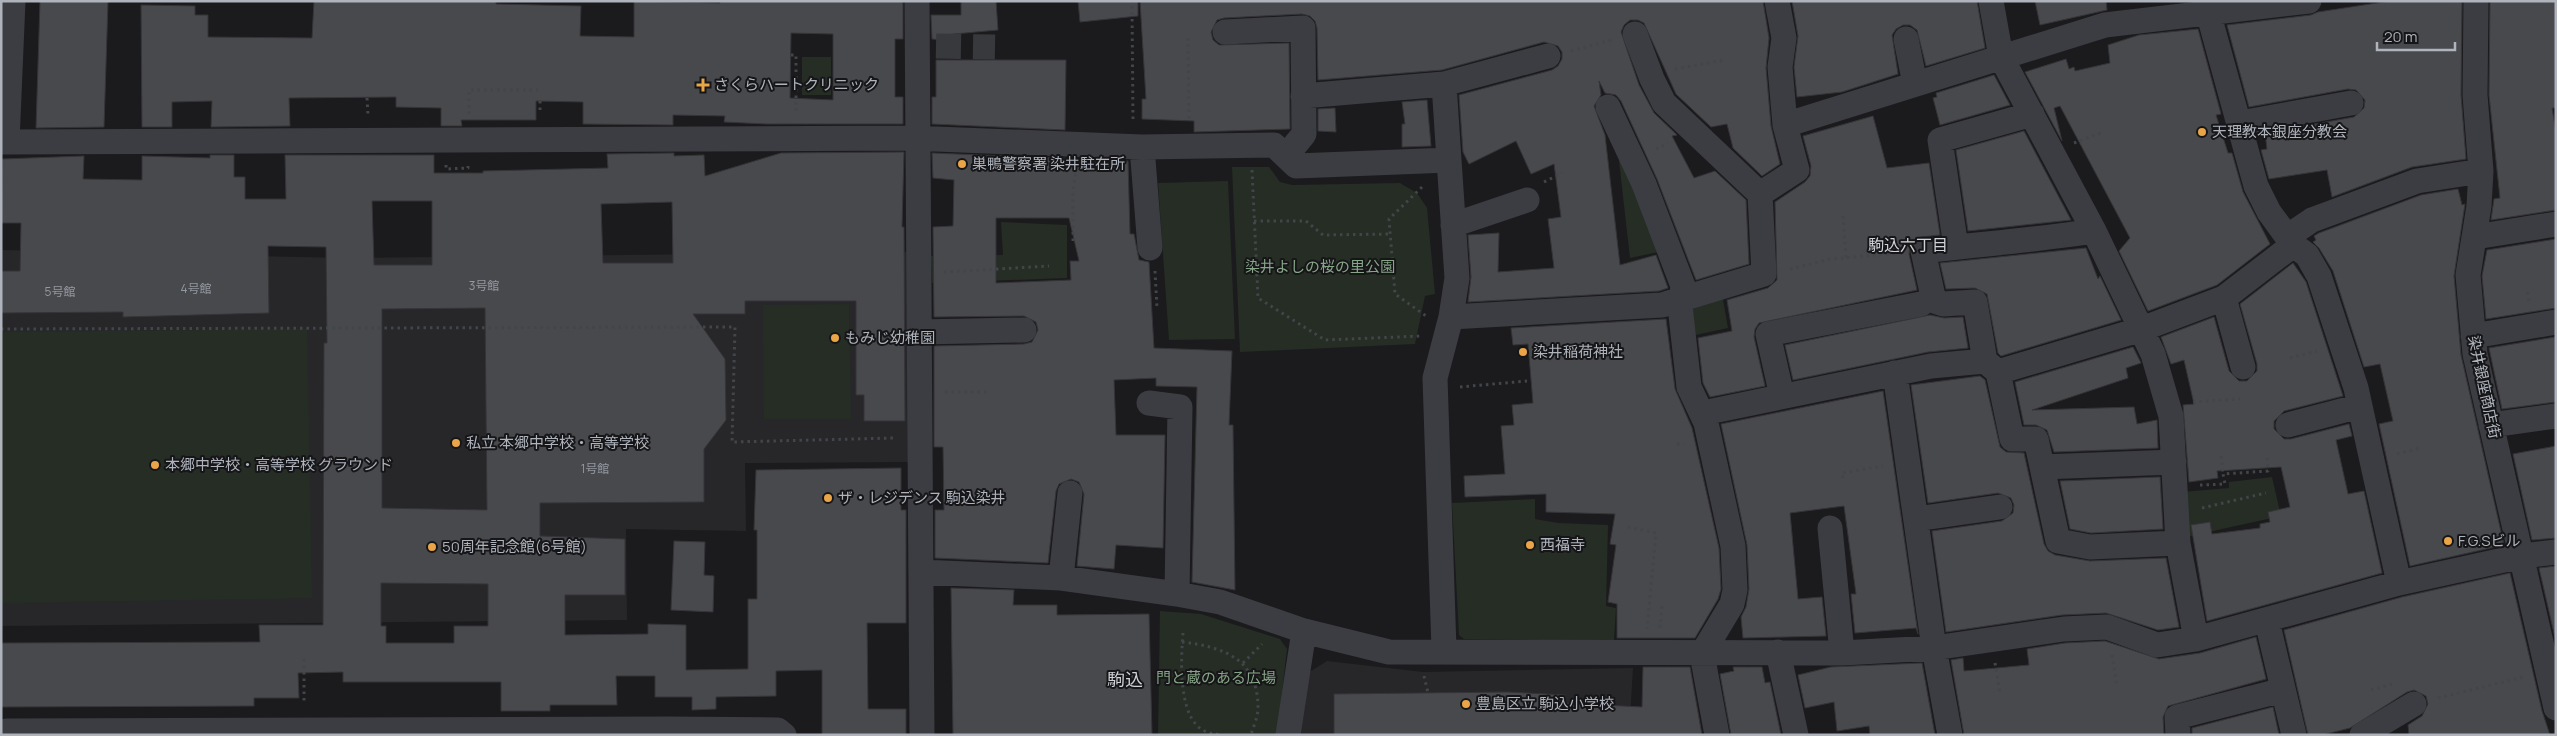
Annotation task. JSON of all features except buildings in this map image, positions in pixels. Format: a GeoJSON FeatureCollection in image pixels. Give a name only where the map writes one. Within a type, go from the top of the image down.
{"type":"FeatureCollection","features":[{"type":"Feature","properties":{"kind":"street"},"geometry":{"type":"LineString","coordinates":[[13,1],[4,142],[918,138],[1138,147],[1274,146],[1296,166],[1449,160]]}},
{"type":"Feature","properties":{"kind":"street"},"geometry":{"type":"LineString","coordinates":[[917,1],[927,46],[918,138],[922,735]]}},
{"type":"Feature","properties":{"kind":"street"},"geometry":{"type":"LineString","coordinates":[[1760,194],[1796,170],[1785,125],[1780,67],[1784,38],[1777,1]]}},
{"type":"Feature","properties":{"kind":"street"},"geometry":{"type":"LineString","coordinates":[[1991,1],[2001,57],[2094,231],[2153,354],[2172,416],[2178,543],[2196,639]]}},
{"type":"Feature","properties":{"kind":"street"},"geometry":{"type":"LineString","coordinates":[[1785,125],[2106,25],[2206,8],[2309,1]]}},
{"type":"Feature","properties":{"kind":"street","name":"染井銀座商店街"},"geometry":{"type":"LineString","coordinates":[[2476,1],[2475,95],[2481,171],[2479,206],[2468,276],[2475,354],[2556,708]]}},
{"type":"Feature","properties":{"kind":"street"},"geometry":{"type":"LineString","coordinates":[[2206,8],[2240,123],[2256,186],[2270,212],[2290,241],[2306,255],[2319,276],[2356,388],[2399,584]]}},
{"type":"Feature","properties":{"kind":"street"},"geometry":{"type":"LineString","coordinates":[[1225,32],[1302,28],[1304,134],[1286,156]]}},
{"type":"Feature","properties":{"kind":"street"},"geometry":{"type":"LineString","coordinates":[[1441,318],[1662,305],[1764,274],[1760,194],[1664,103],[1635,34]]}},
{"type":"Feature","properties":{"kind":"street"},"geometry":{"type":"LineString","coordinates":[[1906,39],[1915,84]]}},
{"type":"Feature","properties":{"kind":"street"},"geometry":{"type":"LineString","coordinates":[[1303,96],[1444,84],[1548,56]]}},
{"type":"Feature","properties":{"kind":"street"},"geometry":{"type":"LineString","coordinates":[[1444,84],[1457,278],[1441,318],[1444,342],[1435,378],[1444,650]]}},
{"type":"Feature","properties":{"kind":"street"},"geometry":{"type":"LineString","coordinates":[[2240,123],[2351,102]]}},
{"type":"Feature","properties":{"kind":"street"},"geometry":{"type":"LineString","coordinates":[[1608,107],[1648,193],[1683,286],[1682,299],[1689,387],[1703,413],[1733,546],[1735,590],[1732,604],[1702,654],[1717,735]]}},
{"type":"Feature","properties":{"kind":"street"},"geometry":{"type":"LineString","coordinates":[[1956,247],[1940,140],[2032,114]]}},
{"type":"Feature","properties":{"kind":"street"},"geometry":{"type":"LineString","coordinates":[[1138,147],[1150,248]]}},
{"type":"Feature","properties":{"kind":"street"},"geometry":{"type":"LineString","coordinates":[[1703,413],[1931,366],[1991,367],[2142,329],[2224,298],[2312,220],[2417,181],[2481,171]]}},
{"type":"Feature","properties":{"kind":"street"},"geometry":{"type":"LineString","coordinates":[[1453,225],[1527,200]]}},
{"type":"Feature","properties":{"kind":"street"},"geometry":{"type":"LineString","coordinates":[[2475,237],[2556,224]]}},
{"type":"Feature","properties":{"kind":"street"},"geometry":{"type":"LineString","coordinates":[[1927,303],[1923,251],[2037,240],[2094,231]]}},
{"type":"Feature","properties":{"kind":"street"},"geometry":{"type":"LineString","coordinates":[[2224,298],[2243,366]]}},
{"type":"Feature","properties":{"kind":"street"},"geometry":{"type":"LineString","coordinates":[[1782,396],[1768,334],[1927,303],[1975,302],[1991,367],[2012,439],[2036,439],[2058,541],[2090,547],[2178,543]]}},
{"type":"Feature","properties":{"kind":"street"},"geometry":{"type":"LineString","coordinates":[[2473,336],[2556,322]]}},
{"type":"Feature","properties":{"kind":"street"},"geometry":{"type":"LineString","coordinates":[[919,332],[1024,330]]}},
{"type":"Feature","properties":{"kind":"street"},"geometry":{"type":"LineString","coordinates":[[1895,373],[1934,648],[1950,735]]}},
{"type":"Feature","properties":{"kind":"street"},"geometry":{"type":"LineString","coordinates":[[1149,404],[1180,407],[1177,594]]}},
{"type":"Feature","properties":{"kind":"street"},"geometry":{"type":"LineString","coordinates":[[2288,425],[2360,406]]}},
{"type":"Feature","properties":{"kind":"street"},"geometry":{"type":"LineString","coordinates":[[2491,425],[2556,416]]}},
{"type":"Feature","properties":{"kind":"street"},"geometry":{"type":"LineString","coordinates":[[2042,467],[2174,462]]}},
{"type":"Feature","properties":{"kind":"street"},"geometry":{"type":"LineString","coordinates":[[1061,578],[1070,493]]}},
{"type":"Feature","properties":{"kind":"street"},"geometry":{"type":"LineString","coordinates":[[1916,519],[2000,507]]}},
{"type":"Feature","properties":{"kind":"street"},"geometry":{"type":"LineString","coordinates":[[1830,528],[1842,653]]}},
{"type":"Feature","properties":{"kind":"street"},"geometry":{"type":"LineString","coordinates":[[921,572],[1061,578],[1177,594],[1220,602],[1304,631],[1389,652],[1444,650],[1621,661],[1702,654],[1842,653],[1934,648],[2064,630],[2106,627],[2157,645],[2196,639],[2399,584],[2522,556],[2556,552]]}},
{"type":"Feature","properties":{"kind":"street"},"geometry":{"type":"LineString","coordinates":[[2267,621],[2294,735]]}},
{"type":"Feature","properties":{"kind":"street"},"geometry":{"type":"LineString","coordinates":[[1288,735],[1304,631]]}},
{"type":"Feature","properties":{"kind":"street"},"geometry":{"type":"LineString","coordinates":[[1778,652],[1796,735]]}},
{"type":"Feature","properties":{"kind":"street"},"geometry":{"type":"LineString","coordinates":[[2178,735],[2177,717],[2282,690]]}},
{"type":"Feature","properties":{"kind":"street"},"geometry":{"type":"LineString","coordinates":[[2362,735],[2414,704]]}},
{"type":"Feature","properties":{"kind":"street"},"geometry":{"type":"LineString","coordinates":[[4,732],[212,733],[305,730],[669,732],[778,730],[784,735]]}},
{"type":"Feature","properties":{"kind":"path"},"geometry":{"type":"LineString","coordinates":[[1132,6],[1138,147]]}},
{"type":"Feature","properties":{"kind":"path"},"geometry":{"type":"LineString","coordinates":[[1548,56],[1635,34]]}},
{"type":"Feature","properties":{"kind":"path"},"geometry":{"type":"LineString","coordinates":[[1188,38],[1190,146]]}},
{"type":"Feature","properties":{"kind":"path"},"geometry":{"type":"LineString","coordinates":[[791,55],[796,55],[796,138]]}},
{"type":"Feature","properties":{"kind":"path"},"geometry":{"type":"LineString","coordinates":[[1650,73],[1725,60]]}},
{"type":"Feature","properties":{"kind":"path"},"geometry":{"type":"LineString","coordinates":[[469,140],[469,90],[538,90]]}},
{"type":"Feature","properties":{"kind":"path"},"geometry":{"type":"LineString","coordinates":[[1073,241],[1073,190],[1079,145]]}},
{"type":"Feature","properties":{"kind":"path"},"geometry":{"type":"LineString","coordinates":[[1441,318],[1395,294],[1389,219],[1449,160]]}},
{"type":"Feature","properties":{"kind":"path"},"geometry":{"type":"LineString","coordinates":[[1252,168],[1258,298],[1325,340],[1423,336],[1444,342]]}},
{"type":"Feature","properties":{"kind":"path"},"geometry":{"type":"LineString","coordinates":[[447,173],[450,169]]}},
{"type":"Feature","properties":{"kind":"path"},"geometry":{"type":"LineString","coordinates":[[1843,216],[1846,258]]}},
{"type":"Feature","properties":{"kind":"path"},"geometry":{"type":"LineString","coordinates":[[1254,222],[1306,221],[1323,235],[1391,234]]}},
{"type":"Feature","properties":{"kind":"path"},"geometry":{"type":"LineString","coordinates":[[1150,248],[1154,255],[1157,308]]}},
{"type":"Feature","properties":{"kind":"path"},"geometry":{"type":"LineString","coordinates":[[1764,274],[1846,258],[1923,251]]}},
{"type":"Feature","properties":{"kind":"path"},"geometry":{"type":"LineString","coordinates":[[919,272],[1050,266]]}},
{"type":"Feature","properties":{"kind":"path"},"geometry":{"type":"LineString","coordinates":[[1,329],[734,326],[732,442],[920,438]]}},
{"type":"Feature","properties":{"kind":"path"},"geometry":{"type":"LineString","coordinates":[[1435,389],[1527,381]]}},
{"type":"Feature","properties":{"kind":"path"},"geometry":{"type":"LineString","coordinates":[[919,392],[989,392]]}},
{"type":"Feature","properties":{"kind":"path"},"geometry":{"type":"LineString","coordinates":[[2168,404],[2240,399]]}},
{"type":"Feature","properties":{"kind":"path"},"geometry":{"type":"LineString","coordinates":[[2223,474],[2268,471],[2267,455]]}},
{"type":"Feature","properties":{"kind":"path"},"geometry":{"type":"LineString","coordinates":[[2174,487],[2225,484],[2221,456]]}},
{"type":"Feature","properties":{"kind":"path"},"geometry":{"type":"LineString","coordinates":[[1843,478],[1842,472],[1908,462]]}},
{"type":"Feature","properties":{"kind":"path"},"geometry":{"type":"LineString","coordinates":[[2176,513],[2266,493]]}},
{"type":"Feature","properties":{"kind":"path"},"geometry":{"type":"LineString","coordinates":[[1628,527],[1656,532],[1647,614]]}},
{"type":"Feature","properties":{"kind":"path"},"geometry":{"type":"LineString","coordinates":[[1183,633],[1183,691],[1191,718],[1206,732],[1222,735]]}},
{"type":"Feature","properties":{"kind":"path"},"geometry":{"type":"LineString","coordinates":[[1243,663],[1267,639]]}},
{"type":"Feature","properties":{"kind":"path"},"geometry":{"type":"LineString","coordinates":[[1182,642],[1208,645],[1229,652],[1243,663],[1254,686],[1258,709],[1251,735]]}},
{"type":"Feature","properties":{"kind":"path"},"geometry":{"type":"LineString","coordinates":[[304,659],[305,730]]}},
{"type":"Feature","properties":{"kind":"path"},"geometry":{"type":"LineString","coordinates":[[2414,704],[2547,671]]}},
{"type":"Feature","properties":{"kind":"shaded area","name":"私立 本郷中学校・高等学校"},"geometry":{"type":"Polygon","coordinates":[[[1,250],[344,258],[911,252],[911,462],[745,463],[746,531],[626,529],[627,620],[1,626],[1,250]]]}},
{"type":"Feature","properties":{"kind":"shaded area","name":"豊島区立 駒込小学校"},"geometry":{"type":"Polygon","coordinates":[[[1327,661],[1423,672],[1633,668],[1629,735],[1297,735],[1306,674],[1327,661]]]}},
{"type":"Feature","properties":{"kind":"green space"},"geometry":{"type":"Polygon","coordinates":[[[802,57],[831,57],[831,95],[802,95],[802,57]]]}},
{"type":"Feature","properties":{"kind":"green space"},"geometry":{"type":"Polygon","coordinates":[[[1618,152],[1663,251],[1630,258],[1618,152]]]}},
{"type":"Feature","properties":{"kind":"green space","name":"染井よしの桜の里公園"},"geometry":{"type":"Polygon","coordinates":[[[1232,167],[1269,167],[1280,182],[1292,185],[1400,183],[1417,193],[1427,208],[1435,294],[1425,296],[1415,344],[1240,352],[1232,167]]]}},
{"type":"Feature","properties":{"kind":"green space"},"geometry":{"type":"Polygon","coordinates":[[[1228,181],[1235,339],[1169,340],[1158,183],[1228,181]]]}},
{"type":"Feature","properties":{"kind":"green space"},"geometry":{"type":"Polygon","coordinates":[[[1001,222],[1067,225],[1067,278],[932,283],[931,256],[1003,255],[1001,222]]]}},
{"type":"Feature","properties":{"kind":"green space"},"geometry":{"type":"Polygon","coordinates":[[[1722,294],[1728,328],[1691,336],[1693,301],[1722,294]]]}},
{"type":"Feature","properties":{"kind":"green space"},"geometry":{"type":"Polygon","coordinates":[[[849,304],[851,419],[764,419],[763,305],[849,304]]]}},
{"type":"Feature","properties":{"kind":"green space","name":"本郷中学校・高等学校 グラウンド"},"geometry":{"type":"Polygon","coordinates":[[[307,329],[312,598],[1,603],[1,332],[307,329]]]}},
{"type":"Feature","properties":{"kind":"green space"},"geometry":{"type":"Polygon","coordinates":[[[2272,477],[2281,516],[2186,537],[2182,492],[2229,488],[2229,482],[2272,477]]]}},
{"type":"Feature","properties":{"kind":"green space"},"geometry":{"type":"Polygon","coordinates":[[[1535,499],[1535,519],[1558,523],[1608,525],[1606,606],[1616,608],[1614,641],[1464,639],[1459,635],[1452,503],[1535,499]]]}},
{"type":"Feature","properties":{"kind":"green space","name":"門と蔵のある広場"},"geometry":{"type":"Polygon","coordinates":[[[1160,611],[1201,614],[1280,639],[1287,649],[1277,735],[1158,735],[1160,611]]]}},
{"type":"Feature","properties":{"kind":"tunnel"},"geometry":{"type":"LineString","coordinates":[[936,46],[995,47]]}},
{"type":"Feature","properties":{"kind":"place","name":"さくらハートクリニック"},"geometry":{"type":"Point","coordinates":[703,85]}},
{"type":"Feature","properties":{"kind":"place","name":"天理教本銀座分教会"},"geometry":{"type":"Point","coordinates":[2202,132]}},
{"type":"Feature","properties":{"kind":"place","name":"巣鴨警察署 染井駐在所"},"geometry":{"type":"Point","coordinates":[962,164]}},
{"type":"Feature","properties":{"kind":"place","name":"もみじ幼稚園"},"geometry":{"type":"Point","coordinates":[835,338]}},
{"type":"Feature","properties":{"kind":"place","name":"染井稲荷神社"},"geometry":{"type":"Point","coordinates":[1523,352]}},
{"type":"Feature","properties":{"kind":"place","name":"私立 本郷中学校・高等学校"},"geometry":{"type":"Point","coordinates":[456,443]}},
{"type":"Feature","properties":{"kind":"place","name":"本郷中学校・高等学校 グラウンド"},"geometry":{"type":"Point","coordinates":[155,465]}},
{"type":"Feature","properties":{"kind":"place","name":"ザ・レジデンス 駒込染井"},"geometry":{"type":"Point","coordinates":[828,498]}},
{"type":"Feature","properties":{"kind":"place","name":"F.G.Sビル"},"geometry":{"type":"Point","coordinates":[2448,541]}},
{"type":"Feature","properties":{"kind":"place","name":"西福寺"},"geometry":{"type":"Point","coordinates":[1530,545]}},
{"type":"Feature","properties":{"kind":"place","name":"50周年記念館(6号館)"},"geometry":{"type":"Point","coordinates":[432,547]}},
{"type":"Feature","properties":{"kind":"place","name":"豊島区立 駒込小学校"},"geometry":{"type":"Point","coordinates":[1466,704]}},
{"type":"Feature","properties":{"kind":"district","name":"駒込六丁目"},"geometry":{"type":"Point","coordinates":[1908,245]}},
{"type":"Feature","properties":{"kind":"district","name":"駒込"},"geometry":{"type":"Point","coordinates":[1125,680]}}]}
